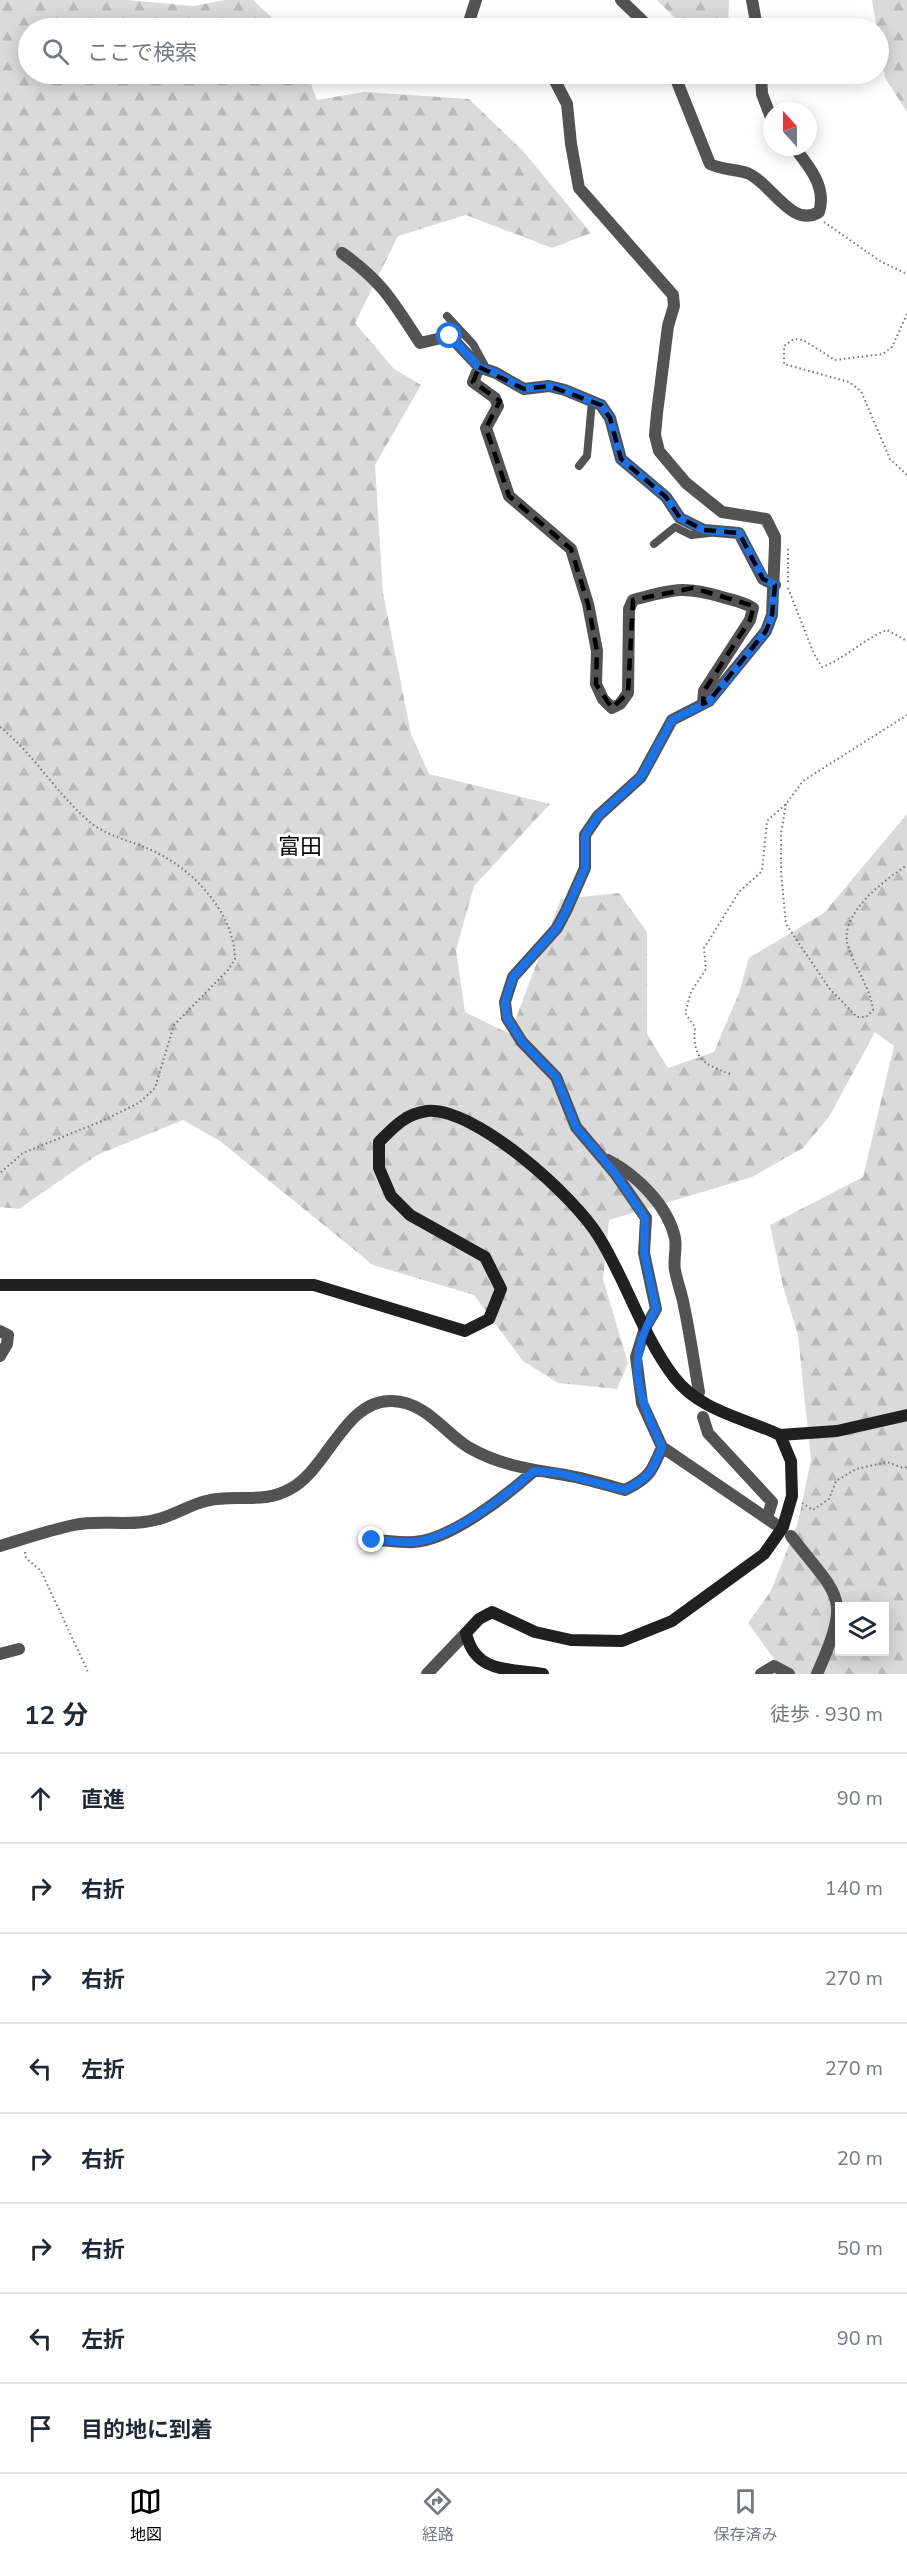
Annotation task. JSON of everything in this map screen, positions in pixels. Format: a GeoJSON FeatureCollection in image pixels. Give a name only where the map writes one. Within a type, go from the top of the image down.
{"type":"FeatureCollection","features":[{"type":"Feature","properties":{"kind":"street"},"geometry":{"type":"LineString","coordinates":[[470,18],[476,0]]}},
{"type":"Feature","properties":{"kind":"street"},"geometry":{"type":"LineString","coordinates":[[621,0],[640,18]]}},
{"type":"Feature","properties":{"kind":"street"},"geometry":{"type":"LineString","coordinates":[[752,0],[755,18]]}},
{"type":"Feature","properties":{"kind":"street"},"geometry":{"type":"LineString","coordinates":[[557,84],[567,104],[570,144],[579,188],[673,295],[674,306],[668,326],[655,435],[659,451],[704,500],[722,512],[766,519],[775,537],[775,585],[772,615],[766,631],[710,701],[672,720],[641,777],[598,816],[585,835],[585,868],[566,911],[557,928],[513,977],[505,1002],[507,1018],[522,1042],[556,1077],[576,1127],[604,1159],[645,1218],[644,1253],[656,1309],[645,1328],[636,1357],[642,1403],[662,1447],[771,1521],[772,1502],[708,1433],[703,1417]]}},
{"type":"Feature","properties":{"kind":"street"},"geometry":{"type":"LineString","coordinates":[[678,84],[710,164],[748,173],[801,216],[810,218],[819,212],[822,204],[819,187],[800,156]]}},
{"type":"Feature","properties":{"kind":"street"},"geometry":{"type":"LineString","coordinates":[[762,84],[765,102]]}},
{"type":"Feature","properties":{"kind":"street"},"geometry":{"type":"LineString","coordinates":[[342,253],[368,271],[386,290],[420,343],[450,336],[479,367],[496,373],[524,389],[549,386],[601,405],[610,418],[621,459],[628,468],[666,497],[680,518],[704,530],[739,533],[764,579],[775,585]]}},
{"type":"Feature","properties":{"kind":"street"},"geometry":{"type":"LineString","coordinates":[[479,367],[473,382],[495,398],[498,406],[486,428],[509,496],[571,549],[588,604],[597,651],[596,684],[603,699],[612,708],[620,704],[628,693],[629,609],[633,600],[673,590],[693,588],[746,603],[753,608],[750,620],[704,691],[703,704]]}},
{"type":"Feature","properties":{"kind":"street"},"geometry":{"type":"LineString","coordinates":[[0,1285],[314,1285],[465,1330],[489,1319],[501,1289],[485,1257],[410,1215],[391,1196],[379,1168],[379,1142],[404,1118],[429,1111],[463,1120],[500,1140],[552,1183],[599,1236],[645,1328],[675,1378],[696,1398],[719,1412],[749,1420],[780,1435],[837,1431],[907,1415]]}},
{"type":"Feature","properties":{"kind":"street"},"geometry":{"type":"LineString","coordinates":[[604,1159],[622,1168],[639,1183],[665,1213],[670,1224],[676,1241],[674,1268],[684,1304],[699,1392]]}},
{"type":"Feature","properties":{"kind":"street"},"geometry":{"type":"LineString","coordinates":[[0,1331],[8,1335],[7,1344],[0,1356]]}},
{"type":"Feature","properties":{"kind":"street"},"geometry":{"type":"LineString","coordinates":[[0,1546],[74,1525],[153,1520],[206,1501],[243,1498],[268,1499],[291,1489],[312,1472],[355,1415],[378,1403],[394,1401],[415,1408],[438,1420],[466,1446],[487,1458],[534,1471],[559,1473],[625,1490],[645,1480],[654,1467],[662,1447]]}},
{"type":"Feature","properties":{"kind":"street"},"geometry":{"type":"LineString","coordinates":[[427,1674],[479,1619],[492,1612],[535,1632],[572,1640],[622,1641],[672,1621],[764,1554],[783,1527],[792,1496],[791,1461],[780,1435]]}},
{"type":"Feature","properties":{"kind":"street"},"geometry":{"type":"LineString","coordinates":[[372,1540],[415,1542],[436,1536],[499,1502],[534,1471]]}},
{"type":"Feature","properties":{"kind":"street"},"geometry":{"type":"LineString","coordinates":[[791,1536],[828,1579],[837,1600],[838,1616],[834,1635],[817,1674]]}},
{"type":"Feature","properties":{"kind":"street"},"geometry":{"type":"LineString","coordinates":[[466,1633],[470,1648],[484,1664],[500,1669],[543,1674]]}},
{"type":"Feature","properties":{"kind":"street"},"geometry":{"type":"LineString","coordinates":[[0,1654],[19,1649]]}},
{"type":"Feature","properties":{"kind":"street"},"geometry":{"type":"LineString","coordinates":[[761,1674],[774,1666],[789,1674]]}},
{"type":"Feature","properties":{"kind":"lane"},"geometry":{"type":"LineString","coordinates":[[447,316],[473,344],[484,364],[479,367]]}},
{"type":"Feature","properties":{"kind":"lane"},"geometry":{"type":"LineString","coordinates":[[579,466],[587,456],[592,402]]}},
{"type":"Feature","properties":{"kind":"lane"},"geometry":{"type":"LineString","coordinates":[[654,544],[675,527],[691,535],[704,536],[715,531]]}},
{"type":"Feature","properties":{"kind":"path"},"geometry":{"type":"LineString","coordinates":[[815,215],[880,261],[907,274]]}},
{"type":"Feature","properties":{"kind":"path"},"geometry":{"type":"LineString","coordinates":[[907,314],[892,347],[883,354],[835,360],[803,340],[794,339],[784,346],[784,364],[849,382],[861,391],[890,459],[907,475]]}},
{"type":"Feature","properties":{"kind":"path"},"geometry":{"type":"LineString","coordinates":[[775,537],[789,552],[788,591],[814,654],[822,667],[833,664],[871,636],[887,630],[907,641]]}},
{"type":"Feature","properties":{"kind":"path"},"geometry":{"type":"LineString","coordinates":[[730,1074],[705,1065],[693,1044],[695,1027],[685,1013],[691,992],[706,969],[704,948],[739,892],[762,871],[767,821],[786,804],[803,781],[907,715]]}},
{"type":"Feature","properties":{"kind":"path"},"geometry":{"type":"LineString","coordinates":[[0,727],[21,745],[92,824],[173,861],[200,885],[218,908],[231,938],[235,959],[228,970],[174,1025],[155,1088],[139,1103],[102,1121],[23,1153],[0,1173]]}},
{"type":"Feature","properties":{"kind":"path"},"geometry":{"type":"LineString","coordinates":[[786,804],[781,834],[786,924],[829,988],[857,1017],[870,1014],[872,1004],[868,988],[848,947],[846,937],[856,911],[877,886],[907,865]]}},
{"type":"Feature","properties":{"kind":"path"},"geometry":{"type":"LineString","coordinates":[[792,1496],[813,1510],[829,1499],[836,1481],[856,1469],[887,1462],[903,1468],[907,1467]]}},
{"type":"Feature","properties":{"kind":"path"},"geometry":{"type":"LineString","coordinates":[[25,1551],[26,1558],[41,1571],[89,1674]]}},
{"type":"Feature","properties":{"kind":"highlighted area"},"geometry":{"type":"Polygon","coordinates":[[[479,367],[524,389],[549,386],[601,405],[610,418],[621,459],[666,497],[680,518],[704,530],[739,533],[763,579],[775,585],[772,615],[766,631],[709,701],[703,704],[704,691],[750,620],[754,606],[693,588],[633,600],[628,693],[612,708],[596,684],[597,651],[588,604],[571,549],[509,496],[486,428],[500,401],[473,382],[479,367]]]}},
{"type":"Feature","properties":{"kind":"green space"},"geometry":{"type":"Polygon","coordinates":[[[0,0],[126,0],[194,6],[225,0],[253,0],[272,18],[18,18],[18,84],[311,84],[317,100],[364,92],[469,99],[524,152],[591,233],[552,248],[466,215],[398,236],[355,323],[394,369],[421,385],[375,465],[383,593],[411,734],[429,774],[550,804],[474,886],[456,950],[465,1012],[510,1034],[561,899],[619,893],[647,932],[647,1034],[668,1068],[714,1052],[739,993],[749,958],[824,913],[907,814],[907,1674],[785,1674],[748,1623],[771,1591],[798,1522],[811,1460],[798,1335],[783,1286],[770,1225],[863,1177],[894,1046],[875,1032],[829,1117],[803,1148],[752,1177],[609,1220],[603,1279],[628,1363],[617,1389],[558,1383],[523,1361],[474,1295],[373,1265],[220,1141],[183,1120],[97,1155],[19,1209],[0,1207],[0,0]]]}},
{"type":"Feature","properties":{"kind":"green space"},"geometry":{"type":"Polygon","coordinates":[[[657,0],[729,0],[728,18],[675,18],[657,0]]]}},
{"type":"Feature","properties":{"kind":"green space"},"geometry":{"type":"Polygon","coordinates":[[[872,0],[907,0],[907,112],[889,84],[889,18],[875,18],[872,0]]]}},
{"type":"Feature","properties":{"kind":"district","name":"富田"},"geometry":{"type":"Point","coordinates":[300,847]}},
{"type":"Feature","properties":{"kind":"route"},"geometry":{"type":"LineString","coordinates":[[372,1540],[415,1542],[436,1536],[499,1502],[534,1471],[559,1473],[625,1490],[645,1480],[654,1467],[662,1447],[642,1403],[636,1357],[645,1328],[656,1309],[644,1253],[645,1218],[631,1194],[576,1127],[556,1077],[533,1056],[522,1042],[507,1018],[505,1002],[513,977],[557,928],[579,884],[585,868],[585,835],[598,816],[641,777],[672,720],[710,701],[766,631],[772,615],[775,585],[764,579],[739,533],[704,530],[680,518],[666,497],[628,468],[621,459],[610,418],[601,405],[549,386],[524,389],[496,373],[479,367],[450,336]]}}]}
